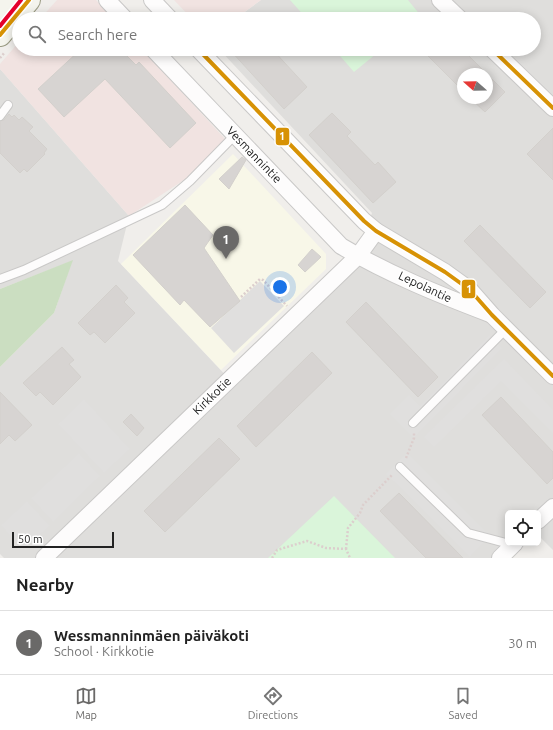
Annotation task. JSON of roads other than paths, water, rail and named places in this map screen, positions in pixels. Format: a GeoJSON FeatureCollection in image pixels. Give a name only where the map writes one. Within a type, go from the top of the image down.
{"type":"FeatureCollection","features":[{"type":"Feature","properties":{"kind":"main road"},"geometry":{"type":"LineString","coordinates":[[0,9],[7,0]]}},
{"type":"Feature","properties":{"kind":"main road"},"geometry":{"type":"LineString","coordinates":[[19,12],[29,0]]}},
{"type":"Feature","properties":{"kind":"main road"},"geometry":{"type":"LineString","coordinates":[[0,35],[12,21]]}},
{"type":"Feature","properties":{"kind":"street"},"geometry":{"type":"LineString","coordinates":[[107,0],[118,12]]}},
{"type":"Feature","properties":{"kind":"street"},"geometry":{"type":"LineString","coordinates":[[152,0],[163,12]]}},
{"type":"Feature","properties":{"kind":"street"},"geometry":{"type":"LineString","coordinates":[[440,0],[453,12]]}},
{"type":"Feature","properties":{"kind":"street","name":"Vesmannintie"},"geometry":{"type":"LineString","coordinates":[[161,56],[341,246],[358,256]]}},
{"type":"Feature","properties":{"kind":"street"},"geometry":{"type":"LineString","coordinates":[[205,56],[358,216],[376,231]]}},
{"type":"Feature","properties":{"kind":"street"},"geometry":{"type":"LineString","coordinates":[[499,56],[553,108]]}},
{"type":"Feature","properties":{"kind":"street","name":"Kirkkotie"},"geometry":{"type":"LineString","coordinates":[[44,558],[358,256],[376,231]]}},
{"type":"Feature","properties":{"kind":"street","name":"Lepolantie"},"geometry":{"type":"LineString","coordinates":[[376,231],[445,272],[470,290],[492,315],[553,376]]}},
{"type":"Feature","properties":{"kind":"street","name":"Lepolantie"},"geometry":{"type":"LineString","coordinates":[[358,256],[455,301],[492,315]]}},
{"type":"Feature","properties":{"kind":"street"},"geometry":{"type":"LineString","coordinates":[[541,518],[553,507]]}},
{"type":"Feature","properties":{"kind":"street"},"geometry":{"type":"LineString","coordinates":[[500,558],[512,546]]}},
{"type":"Feature","properties":{"kind":"lane"},"geometry":{"type":"LineString","coordinates":[[0,116],[8,105]]}},
{"type":"Feature","properties":{"kind":"lane"},"geometry":{"type":"LineString","coordinates":[[0,279],[31,267],[162,205],[190,181],[236,135]]}},
{"type":"Feature","properties":{"kind":"lane"},"geometry":{"type":"LineString","coordinates":[[413,423],[506,329]]}},
{"type":"Feature","properties":{"kind":"lane"},"geometry":{"type":"LineString","coordinates":[[400,466],[468,533],[505,542]]}},
{"type":"Feature","properties":{"kind":"place","name":"Wessmanninmäen päiväkoti"},"geometry":{"type":"Point","coordinates":[226,259]}}]}
